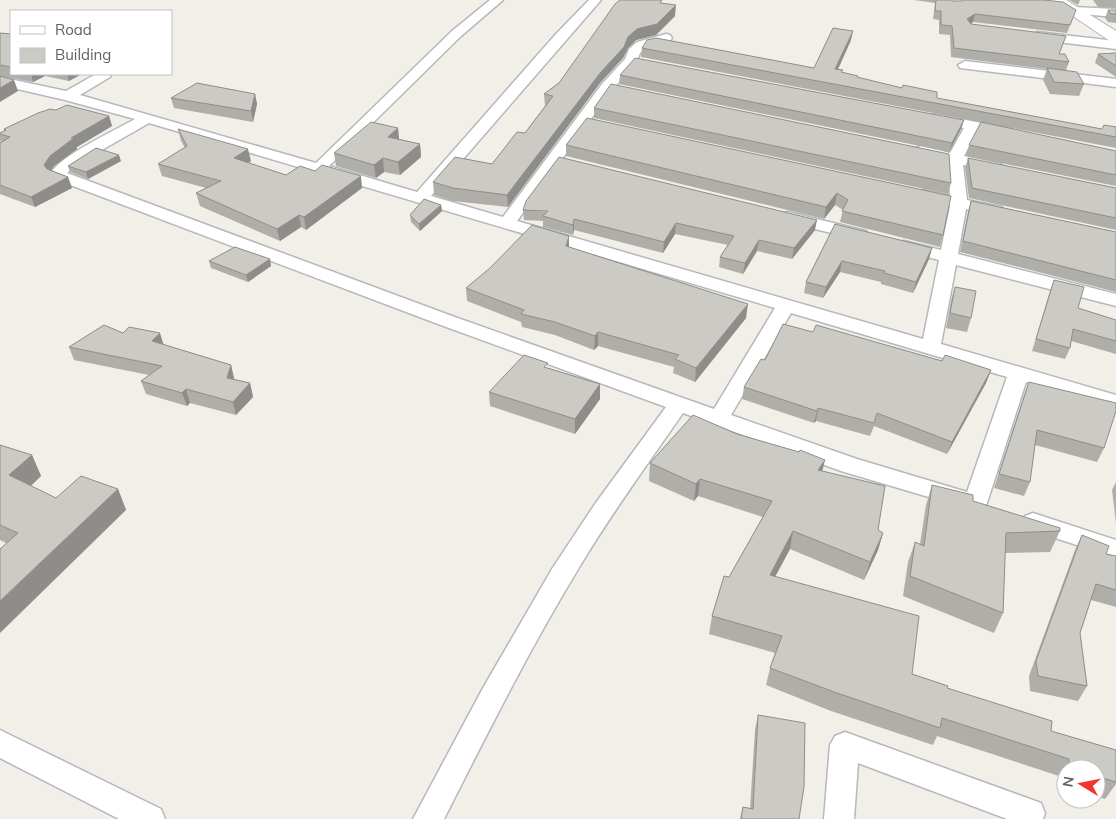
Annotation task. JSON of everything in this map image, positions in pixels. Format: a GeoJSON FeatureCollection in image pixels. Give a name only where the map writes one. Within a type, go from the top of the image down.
{"type":"FeatureCollection","features":[{"type":"Feature","properties":{"kind":"street"},"geometry":{"type":"LineString","coordinates":[[318,169],[456,34],[497,0]]}},
{"type":"Feature","properties":{"kind":"street"},"geometry":{"type":"LineString","coordinates":[[420,198],[560,37],[595,0]]}},
{"type":"Feature","properties":{"kind":"street"},"geometry":{"type":"LineString","coordinates":[[1060,6],[1116,13]]}},
{"type":"Feature","properties":{"kind":"street"},"geometry":{"type":"LineString","coordinates":[[1060,6],[1116,38]]}},
{"type":"Feature","properties":{"kind":"street"},"geometry":{"type":"LineString","coordinates":[[1024,34],[1116,45]]}},
{"type":"Feature","properties":{"kind":"street"},"geometry":{"type":"LineString","coordinates":[[508,222],[552,159],[607,87],[636,61],[634,52],[641,45],[666,38]]}},
{"type":"Feature","properties":{"kind":"street"},"geometry":{"type":"LineString","coordinates":[[965,65],[1116,83]]}},
{"type":"Feature","properties":{"kind":"street"},"geometry":{"type":"LineString","coordinates":[[68,96],[103,75]]}},
{"type":"Feature","properties":{"kind":"street"},"geometry":{"type":"LineString","coordinates":[[2,83],[68,96],[147,118],[318,169],[508,222],[786,306],[1116,402]]}},
{"type":"Feature","properties":{"kind":"street"},"geometry":{"type":"LineString","coordinates":[[607,87],[626,91]]}},
{"type":"Feature","properties":{"kind":"street"},"geometry":{"type":"LineString","coordinates":[[924,116],[1021,135]]}},
{"type":"Feature","properties":{"kind":"street"},"geometry":{"type":"LineString","coordinates":[[147,118],[69,163],[60,170],[58,175],[427,314],[849,465],[1116,549]]}},
{"type":"Feature","properties":{"kind":"street"},"geometry":{"type":"LineString","coordinates":[[582,121],[600,125]]}},
{"type":"Feature","properties":{"kind":"street"},"geometry":{"type":"LineString","coordinates":[[931,347],[947,256],[959,203],[955,158],[973,125]]}},
{"type":"Feature","properties":{"kind":"street"},"geometry":{"type":"LineString","coordinates":[[906,148],[1012,171]]}},
{"type":"Feature","properties":{"kind":"street"},"geometry":{"type":"LineString","coordinates":[[552,159],[571,164]]}},
{"type":"Feature","properties":{"kind":"street"},"geometry":{"type":"LineString","coordinates":[[904,190],[1007,213]]}},
{"type":"Feature","properties":{"kind":"street"},"geometry":{"type":"LineString","coordinates":[[774,214],[1116,300]]}},
{"type":"Feature","properties":{"kind":"street"},"geometry":{"type":"LineString","coordinates":[[719,418],[786,306]]}},
{"type":"Feature","properties":{"kind":"street"},"geometry":{"type":"LineString","coordinates":[[993,509],[1018,374]]}},
{"type":"Feature","properties":{"kind":"street"},"geometry":{"type":"LineString","coordinates":[[428,819],[511,660],[562,574],[611,500],[679,404]]}},
{"type":"Feature","properties":{"kind":"street"},"geometry":{"type":"LineString","coordinates":[[0,743],[150,819]]}},
{"type":"Feature","properties":{"kind":"street"},"geometry":{"type":"LineString","coordinates":[[839,819],[845,745],[1035,817]]}},
{"type":"Feature","properties":{"kind":"building"},"geometry":{"type":"Polygon","coordinates":[[[620,0],[662,0],[660,3],[676,5],[657,24],[637,29],[628,37],[624,47],[601,72],[507,195],[453,188],[433,182],[455,157],[492,164],[517,132],[525,133],[553,96],[544,94],[559,83],[615,4],[620,0]]]}},
{"type":"Feature","properties":{"kind":"building"},"geometry":{"type":"Polygon","coordinates":[[[936,0],[1044,0],[1063,2],[1076,10],[1070,25],[975,14],[967,19],[971,24],[1066,36],[1059,54],[1065,54],[1069,62],[954,48],[952,26],[941,25],[941,11],[935,11],[936,0]]]}},
{"type":"Feature","properties":{"kind":"building"},"geometry":{"type":"Polygon","coordinates":[[[1108,10],[1116,10],[1116,14],[1111,14],[1108,10]]]}},
{"type":"Feature","properties":{"kind":"building"},"geometry":{"type":"Polygon","coordinates":[[[833,28],[853,31],[835,69],[843,70],[841,72],[902,88],[903,85],[937,92],[937,98],[1102,129],[1104,125],[1116,127],[1116,137],[642,48],[647,40],[656,38],[814,68],[833,28]]]}},
{"type":"Feature","properties":{"kind":"building"},"geometry":{"type":"Polygon","coordinates":[[[0,33],[10,34],[10,67],[0,65],[0,33]]]}},
{"type":"Feature","properties":{"kind":"building"},"geometry":{"type":"Polygon","coordinates":[[[1116,53],[1116,66],[1098,54],[1116,53]]]}},
{"type":"Feature","properties":{"kind":"building"},"geometry":{"type":"Polygon","coordinates":[[[635,58],[964,120],[952,143],[620,75],[635,58]]]}},
{"type":"Feature","properties":{"kind":"building"},"geometry":{"type":"Polygon","coordinates":[[[1047,68],[1077,72],[1084,84],[1054,82],[1047,68]]]}},
{"type":"Feature","properties":{"kind":"building"},"geometry":{"type":"Polygon","coordinates":[[[0,76],[14,80],[0,88],[0,76]]]}},
{"type":"Feature","properties":{"kind":"building"},"geometry":{"type":"Polygon","coordinates":[[[197,83],[255,94],[251,111],[171,98],[197,83]]]}},
{"type":"Feature","properties":{"kind":"building"},"geometry":{"type":"Polygon","coordinates":[[[611,84],[949,154],[951,183],[594,108],[611,84]]]}},
{"type":"Feature","properties":{"kind":"building"},"geometry":{"type":"Polygon","coordinates":[[[67,105],[109,116],[71,138],[74,138],[50,156],[44,165],[47,169],[68,177],[31,197],[0,185],[0,143],[10,137],[0,133],[6,130],[4,129],[38,113],[50,109],[56,110],[67,105]]]}},
{"type":"Feature","properties":{"kind":"building"},"geometry":{"type":"Polygon","coordinates":[[[587,118],[951,196],[943,235],[842,211],[848,200],[837,193],[826,207],[566,145],[587,118]]]}},
{"type":"Feature","properties":{"kind":"building"},"geometry":{"type":"Polygon","coordinates":[[[371,122],[398,128],[388,137],[420,144],[398,162],[383,158],[374,165],[334,153],[371,122]]]}},
{"type":"Feature","properties":{"kind":"building"},"geometry":{"type":"Polygon","coordinates":[[[981,122],[1116,151],[1116,175],[969,145],[981,122]]]}},
{"type":"Feature","properties":{"kind":"building"},"geometry":{"type":"Polygon","coordinates":[[[178,129],[248,149],[234,158],[286,175],[300,166],[315,171],[322,165],[361,176],[304,217],[299,215],[277,229],[196,193],[221,181],[158,164],[187,146],[178,129]]]}},
{"type":"Feature","properties":{"kind":"building"},"geometry":{"type":"Polygon","coordinates":[[[96,148],[119,155],[86,172],[68,166],[96,148]]]}},
{"type":"Feature","properties":{"kind":"building"},"geometry":{"type":"Polygon","coordinates":[[[559,157],[817,220],[794,248],[759,240],[745,263],[720,257],[734,236],[676,223],[664,242],[574,219],[573,225],[543,216],[548,211],[523,210],[526,201],[559,157]]]}},
{"type":"Feature","properties":{"kind":"building"},"geometry":{"type":"Polygon","coordinates":[[[968,158],[1116,188],[1116,218],[972,188],[968,158]]]}},
{"type":"Feature","properties":{"kind":"building"},"geometry":{"type":"Polygon","coordinates":[[[424,199],[441,205],[419,224],[410,215],[424,199]]]}},
{"type":"Feature","properties":{"kind":"building"},"geometry":{"type":"Polygon","coordinates":[[[971,201],[1116,232],[1116,280],[963,241],[971,201]]]}},
{"type":"Feature","properties":{"kind":"building"},"geometry":{"type":"Polygon","coordinates":[[[835,224],[932,248],[916,282],[884,273],[885,271],[842,261],[826,287],[806,282],[835,224]]]}},
{"type":"Feature","properties":{"kind":"building"},"geometry":{"type":"Polygon","coordinates":[[[532,225],[569,236],[566,246],[748,304],[696,368],[675,359],[679,355],[598,332],[595,336],[555,322],[521,314],[524,310],[466,288],[490,268],[532,225]]]}},
{"type":"Feature","properties":{"kind":"building"},"geometry":{"type":"Polygon","coordinates":[[[235,247],[270,259],[246,275],[209,261],[235,247]]]}},
{"type":"Feature","properties":{"kind":"building"},"geometry":{"type":"Polygon","coordinates":[[[1054,280],[1084,287],[1078,308],[1116,320],[1116,341],[1073,329],[1070,348],[1036,339],[1054,280]]]}},
{"type":"Feature","properties":{"kind":"building"},"geometry":{"type":"Polygon","coordinates":[[[955,287],[976,291],[971,318],[950,313],[955,287]]]}},
{"type":"Feature","properties":{"kind":"building"},"geometry":{"type":"Polygon","coordinates":[[[783,324],[813,332],[816,325],[942,361],[945,355],[991,370],[952,442],[877,413],[874,423],[818,408],[817,411],[744,387],[761,359],[765,360],[783,324]]]}},
{"type":"Feature","properties":{"kind":"building"},"geometry":{"type":"Polygon","coordinates":[[[104,325],[123,333],[129,327],[160,333],[152,341],[231,365],[227,378],[250,383],[233,402],[186,389],[182,393],[141,381],[162,366],[69,347],[104,325]]]}},
{"type":"Feature","properties":{"kind":"building"},"geometry":{"type":"Polygon","coordinates":[[[524,355],[548,363],[544,367],[600,384],[575,419],[489,392],[524,355]]]}},
{"type":"Feature","properties":{"kind":"building"},"geometry":{"type":"Polygon","coordinates":[[[1029,382],[1116,403],[1116,411],[1104,448],[1037,430],[1030,482],[999,474],[1029,382]]]}},
{"type":"Feature","properties":{"kind":"building"},"geometry":{"type":"Polygon","coordinates":[[[693,415],[737,434],[799,452],[800,450],[825,460],[818,470],[885,486],[878,530],[883,533],[870,562],[793,531],[770,575],[919,616],[912,674],[948,686],[947,688],[1052,721],[1051,731],[1116,750],[1116,782],[1106,779],[1106,759],[1069,759],[942,718],[940,728],[770,668],[782,636],[712,616],[724,576],[729,577],[772,501],[700,479],[696,484],[650,463],[693,415]]]}},
{"type":"Feature","properties":{"kind":"building"},"geometry":{"type":"Polygon","coordinates":[[[0,445],[32,455],[9,475],[56,498],[81,476],[118,489],[0,601],[0,549],[18,533],[0,525],[0,445]]]}},
{"type":"Feature","properties":{"kind":"building"},"geometry":{"type":"Polygon","coordinates":[[[932,485],[973,495],[973,501],[1060,528],[1060,531],[1006,533],[1003,613],[910,576],[915,542],[924,546],[932,485]]]}},
{"type":"Feature","properties":{"kind":"building"},"geometry":{"type":"Polygon","coordinates":[[[1082,535],[1109,546],[1106,554],[1116,556],[1116,590],[1096,584],[1080,633],[1087,686],[1038,676],[1036,661],[1082,535]]]}},
{"type":"Feature","properties":{"kind":"building"},"geometry":{"type":"Polygon","coordinates":[[[758,715],[805,723],[804,787],[799,819],[741,819],[743,807],[753,809],[758,715]]]}}]}
